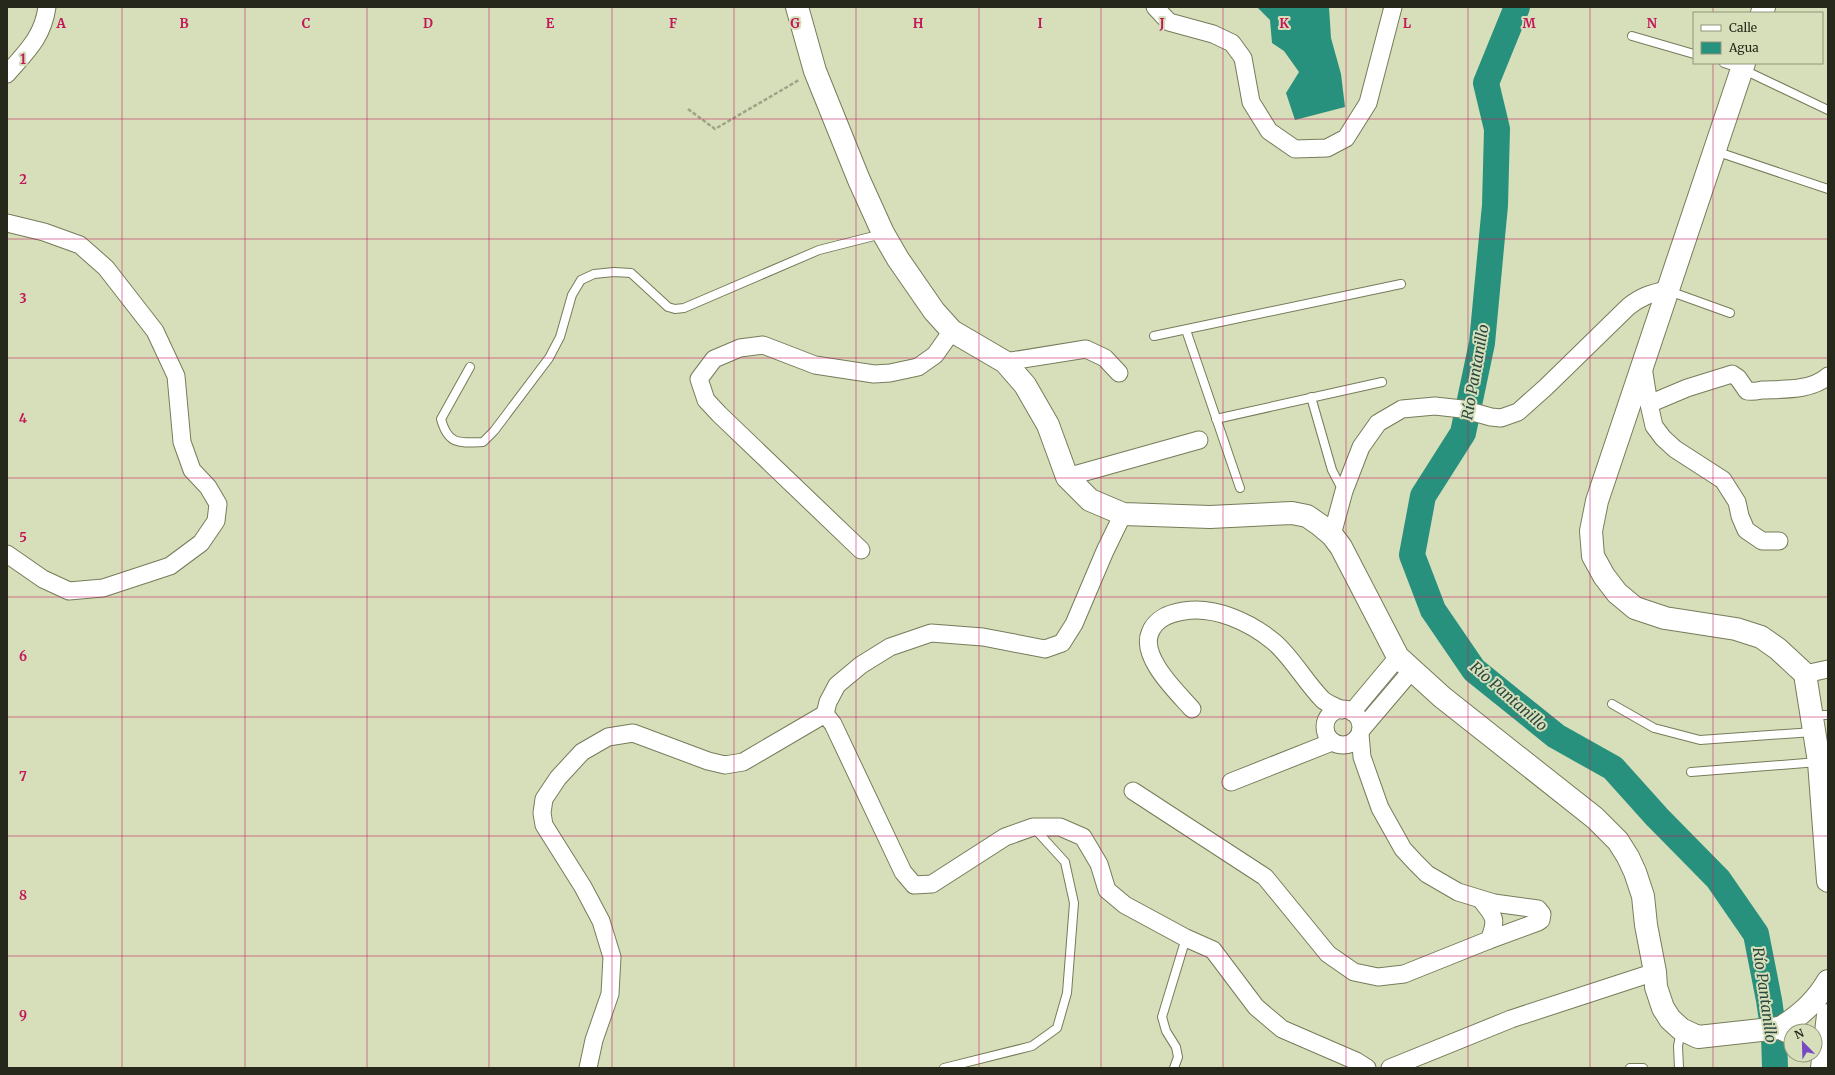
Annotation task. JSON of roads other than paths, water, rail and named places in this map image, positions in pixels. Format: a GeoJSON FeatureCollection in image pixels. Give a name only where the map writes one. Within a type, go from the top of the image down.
{"type":"FeatureCollection","features":[{"type":"Feature","properties":{"kind":"street"},"geometry":{"type":"LineString","coordinates":[[7,74],[35,42],[45,20],[47,7]]}},
{"type":"Feature","properties":{"kind":"street"},"geometry":{"type":"LineString","coordinates":[[797,7],[815,71],[859,180],[883,234],[934,312],[952,331],[1005,362],[1025,385],[1048,425],[1067,477],[1090,500],[1123,514],[1210,517],[1292,513],[1307,516],[1332,535],[1341,547],[1405,664],[1442,697],[1595,818],[1618,841],[1635,872],[1643,896],[1656,987],[1663,1008],[1670,1019],[1681,1029],[1698,1037],[1782,1030],[1808,1007],[1821,993],[1828,981]]}},
{"type":"Feature","properties":{"kind":"street"},"geometry":{"type":"LineString","coordinates":[[1155,7],[1169,22],[1213,34],[1232,43],[1243,58],[1251,102],[1269,131],[1295,149],[1327,148],[1346,138],[1368,103],[1393,7]]}},
{"type":"Feature","properties":{"kind":"street"},"geometry":{"type":"LineString","coordinates":[[1737,65],[1714,150],[1597,501],[1591,531],[1593,556],[1604,576],[1617,593],[1634,608],[1665,618],[1736,629],[1761,637],[1778,649],[1805,674],[1818,720],[1824,767],[1828,881]]}},
{"type":"Feature","properties":{"kind":"street"},"geometry":{"type":"LineString","coordinates":[[7,223],[44,232],[80,245],[106,268],[155,331],[176,376],[182,442],[192,470],[208,488],[218,504],[216,521],[201,543],[170,566],[103,588],[69,591],[43,579],[7,554]]}},
{"type":"Feature","properties":{"kind":"street"},"geometry":{"type":"LineString","coordinates":[[1332,535],[1344,492],[1361,447],[1378,423],[1402,409],[1435,406],[1462,409],[1500,418],[1518,412],[1546,387],[1628,306],[1640,298],[1652,293],[1667,290]]}},
{"type":"Feature","properties":{"kind":"street"},"geometry":{"type":"LineString","coordinates":[[861,550],[719,414],[706,400],[699,379],[714,359],[740,348],[763,345],[815,365],[874,374],[890,373],[918,367],[935,355],[952,331]]}},
{"type":"Feature","properties":{"kind":"street"},"geometry":{"type":"LineString","coordinates":[[1005,362],[1086,349],[1105,358],[1119,373]]}},
{"type":"Feature","properties":{"kind":"street"},"geometry":{"type":"LineString","coordinates":[[1643,364],[1648,404],[1654,426],[1663,438],[1675,449],[1723,480],[1737,502],[1740,516],[1746,530],[1762,541],[1778,541]]}},
{"type":"Feature","properties":{"kind":"street"},"geometry":{"type":"LineString","coordinates":[[1648,404],[1687,388],[1732,374],[1738,378],[1747,391],[1753,392],[1761,390],[1783,390],[1818,383],[1828,376]]}},
{"type":"Feature","properties":{"kind":"street"},"geometry":{"type":"LineString","coordinates":[[1067,477],[1199,440]]}},
{"type":"Feature","properties":{"kind":"street"},"geometry":{"type":"LineString","coordinates":[[588,1068],[594,1040],[610,994],[612,957],[601,921],[583,887],[544,825],[542,813],[544,798],[558,778],[582,752],[608,737],[633,733],[708,761],[725,765],[743,762],[825,714],[828,702],[838,685],[861,665],[890,647],[931,633],[983,637],[1045,649],[1062,643],[1074,624],[1105,551],[1123,514]]}},
{"type":"Feature","properties":{"kind":"street"},"geometry":{"type":"LineString","coordinates":[[1133,791],[1265,877],[1328,954],[1354,972],[1378,977],[1404,974],[1541,920],[1542,914],[1538,909],[1481,900],[1458,892],[1427,874],[1402,849],[1380,808],[1362,757],[1359,720],[1347,711],[1324,701],[1274,642],[1243,622],[1215,612],[1190,610],[1175,612],[1158,620],[1149,633],[1148,648],[1160,672],[1192,709]]}},
{"type":"Feature","properties":{"kind":"street"},"geometry":{"type":"LineString","coordinates":[[1328,738],[1329,717],[1332,713],[1347,711],[1405,664]]}},
{"type":"Feature","properties":{"kind":"street"},"geometry":{"type":"LineString","coordinates":[[1231,782],[1328,738],[1344,745],[1356,740],[1405,664]]}},
{"type":"Feature","properties":{"kind":"street"},"geometry":{"type":"LineString","coordinates":[[1805,674],[1828,670]]}},
{"type":"Feature","properties":{"kind":"street"},"geometry":{"type":"LineString","coordinates":[[1324,701],[1328,738]]}},
{"type":"Feature","properties":{"kind":"street"},"geometry":{"type":"LineString","coordinates":[[825,714],[833,724],[902,872],[914,885],[932,884],[1005,837],[1033,827],[1060,827],[1083,837],[1099,864],[1107,890],[1125,906],[1186,938],[1213,950],[1256,1007],[1282,1030],[1356,1061],[1366,1068]]}},
{"type":"Feature","properties":{"kind":"street"},"geometry":{"type":"LineString","coordinates":[[1328,738],[1362,757]]}},
{"type":"Feature","properties":{"kind":"street"},"geometry":{"type":"LineString","coordinates":[[1481,900],[1495,920],[1494,928],[1489,940]]}},
{"type":"Feature","properties":{"kind":"street"},"geometry":{"type":"LineString","coordinates":[[1390,1068],[1511,1018],[1655,972]]}},
{"type":"Feature","properties":{"kind":"street"},"geometry":{"type":"LineString","coordinates":[[1822,1068],[1828,1015]]}},
{"type":"Feature","properties":{"kind":"lane"},"geometry":{"type":"LineString","coordinates":[[1632,36],[1693,54]]}},
{"type":"Feature","properties":{"kind":"lane"},"geometry":{"type":"LineString","coordinates":[[1737,65],[1828,110]]}},
{"type":"Feature","properties":{"kind":"lane"},"geometry":{"type":"LineString","coordinates":[[1714,150],[1828,189]]}},
{"type":"Feature","properties":{"kind":"lane"},"geometry":{"type":"LineString","coordinates":[[470,367],[441,419],[445,432],[450,438],[463,443],[482,442],[494,431],[549,358],[560,336],[572,295],[581,280],[594,274],[614,272],[631,273],[668,307],[675,309],[684,308],[820,250],[883,234]]}},
{"type":"Feature","properties":{"kind":"lane"},"geometry":{"type":"LineString","coordinates":[[1154,336],[1401,284]]}},
{"type":"Feature","properties":{"kind":"lane"},"geometry":{"type":"LineString","coordinates":[[1667,290],[1730,313]]}},
{"type":"Feature","properties":{"kind":"lane"},"geometry":{"type":"LineString","coordinates":[[1186,330],[1240,488]]}},
{"type":"Feature","properties":{"kind":"lane"},"geometry":{"type":"LineString","coordinates":[[1216,419],[1382,382]]}},
{"type":"Feature","properties":{"kind":"lane"},"geometry":{"type":"LineString","coordinates":[[1311,397],[1332,470],[1344,492]]}},
{"type":"Feature","properties":{"kind":"lane"},"geometry":{"type":"LineString","coordinates":[[1612,704],[1654,728],[1700,740],[1818,720]]}},
{"type":"Feature","properties":{"kind":"lane"},"geometry":{"type":"LineString","coordinates":[[1691,772],[1824,767]]}},
{"type":"Feature","properties":{"kind":"lane"},"geometry":{"type":"LineString","coordinates":[[944,1068],[1032,1046],[1057,1028],[1067,993],[1074,903],[1065,862],[1033,827]]}},
{"type":"Feature","properties":{"kind":"lane"},"geometry":{"type":"LineString","coordinates":[[1174,1068],[1178,1057],[1176,1046],[1166,1031],[1162,1017],[1186,938]]}},
{"type":"Feature","properties":{"kind":"lane"},"geometry":{"type":"LineString","coordinates":[[1679,1068],[1678,1046],[1681,1029]]}},
{"type":"Feature","properties":{"kind":"lane"},"geometry":{"type":"LineString","coordinates":[[1630,1068],[1643,1068]]}},
{"type":"Feature","properties":{"kind":"water"},"geometry":{"type":"Polygon","coordinates":[[[1257,7],[1329,7],[1331,38],[1341,74],[1345,107],[1295,120],[1286,93],[1299,72],[1284,51],[1272,43],[1270,20],[1257,7]]]}},
{"type":"Feature","properties":{"kind":"waterway","name":"Río Pantanillo"},"geometry":{"type":"LineString","coordinates":[[1517,7],[1486,83],[1497,129],[1495,205],[1482,343],[1463,433],[1423,496],[1412,555],[1433,610],[1474,670],[1556,736],[1613,768],[1657,817],[1718,879],[1756,934],[1774,1034],[1775,1068]]}}]}
